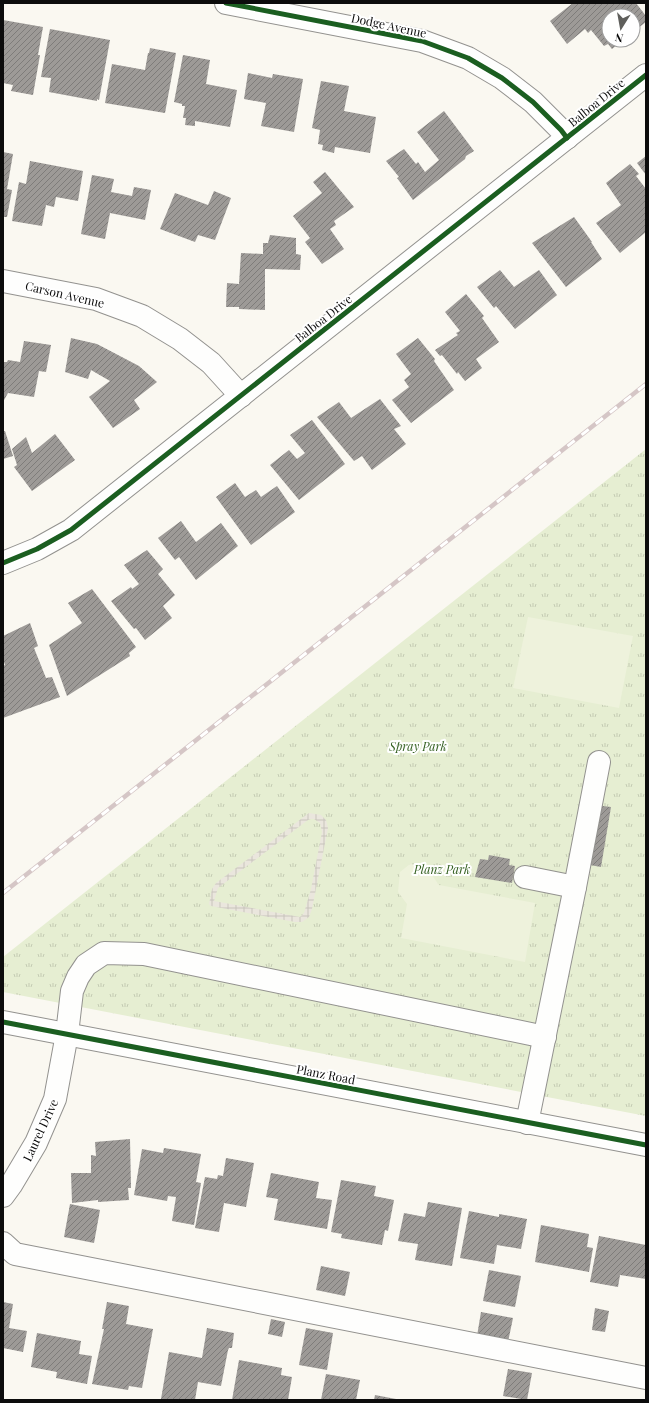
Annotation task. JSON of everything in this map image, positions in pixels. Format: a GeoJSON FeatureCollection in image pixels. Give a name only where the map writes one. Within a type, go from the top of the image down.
{"type":"FeatureCollection","features":[{"type":"Feature","properties":{"kind":"street","name":"Dodge Avenue"},"geometry":{"type":"LineString","coordinates":[[226,3],[422,41],[468,58],[502,78],[533,102],[567,138]]}},
{"type":"Feature","properties":{"kind":"street","name":"Balboa Drive"},"geometry":{"type":"LineString","coordinates":[[3,563],[37,549],[71,530],[646,75]]}},
{"type":"Feature","properties":{"kind":"street","name":"Carson Avenue"},"geometry":{"type":"LineString","coordinates":[[3,281],[96,299],[142,316],[180,339],[205,358],[241,396]]}},
{"type":"Feature","properties":{"kind":"street"},"geometry":{"type":"LineString","coordinates":[[527,1123],[576,887],[599,762]]}},
{"type":"Feature","properties":{"kind":"street"},"geometry":{"type":"LineString","coordinates":[[525,877],[576,887]]}},
{"type":"Feature","properties":{"kind":"street","name":"Laurel Drive"},"geometry":{"type":"LineString","coordinates":[[3,1196],[12,1185],[36,1143],[55,1099],[67,1034],[72,991],[78,976],[86,965],[104,953],[144,954],[545,1037]]}},
{"type":"Feature","properties":{"kind":"street","name":"Planz Road"},"geometry":{"type":"LineString","coordinates":[[3,1022],[646,1145]]}},
{"type":"Feature","properties":{"kind":"street"},"geometry":{"type":"LineString","coordinates":[[3,1243],[15,1254],[646,1378]]}},
{"type":"Feature","properties":{"kind":"green space","name":"Planz Park"},"geometry":{"type":"Polygon","coordinates":[[[646,449],[646,1116],[3,992],[3,957],[646,449]]]}},
{"type":"Feature","properties":{"kind":"green space"},"geometry":{"type":"Polygon","coordinates":[[[528,617],[633,636],[619,708],[513,688],[528,617]]]}},
{"type":"Feature","properties":{"kind":"green space"},"geometry":{"type":"Polygon","coordinates":[[[410,864],[426,867],[439,885],[535,903],[525,962],[401,938],[407,904],[398,892],[400,872],[410,864]]]}},
{"type":"Feature","properties":{"kind":"shaded area"},"geometry":{"type":"Polygon","coordinates":[[[309,813],[321,815],[326,820],[328,828],[312,909],[309,917],[302,922],[295,922],[211,906],[209,904],[212,889],[216,883],[309,813]],[[314,819],[308,820],[218,888],[214,901],[300,917],[304,913],[311,889],[322,832],[320,823],[314,819]]]}},
{"type":"Feature","properties":{"kind":"building"},"geometry":{"type":"Polygon","coordinates":[[[573,3],[636,3],[640,8],[601,8],[601,42],[591,30],[588,33],[585,29],[567,44],[550,21],[573,3]]]}},
{"type":"Feature","properties":{"kind":"building"},"geometry":{"type":"Polygon","coordinates":[[[641,10],[646,16],[646,22],[641,26],[641,10]]]}},
{"type":"Feature","properties":{"kind":"building"},"geometry":{"type":"Polygon","coordinates":[[[3,20],[43,27],[33,95],[11,91],[13,85],[3,83],[3,20]]]}},
{"type":"Feature","properties":{"kind":"building"},"geometry":{"type":"Polygon","coordinates":[[[50,29],[110,40],[99,100],[97,99],[97,101],[49,92],[51,78],[41,77],[50,29]]]}},
{"type":"Feature","properties":{"kind":"building"},"geometry":{"type":"Polygon","coordinates":[[[150,48],[176,53],[165,113],[105,103],[112,64],[145,70],[150,48]]]}},
{"type":"Feature","properties":{"kind":"building"},"geometry":{"type":"Polygon","coordinates":[[[183,55],[210,60],[206,84],[237,90],[230,127],[195,121],[195,126],[185,125],[186,118],[183,118],[185,106],[174,102],[183,55]]]}},
{"type":"Feature","properties":{"kind":"building"},"geometry":{"type":"Polygon","coordinates":[[[248,73],[272,78],[273,74],[303,79],[294,132],[261,126],[266,103],[244,99],[248,73]]]}},
{"type":"Feature","properties":{"kind":"building"},"geometry":{"type":"Polygon","coordinates":[[[321,81],[349,86],[344,111],[376,117],[370,153],[335,147],[334,153],[322,150],[323,145],[318,144],[320,130],[312,128],[321,81]]]}},
{"type":"Feature","properties":{"kind":"building"},"geometry":{"type":"Polygon","coordinates":[[[444,111],[474,151],[413,200],[397,178],[399,177],[386,161],[404,149],[416,164],[418,162],[425,172],[439,160],[417,132],[444,111]]]}},
{"type":"Feature","properties":{"kind":"building"},"geometry":{"type":"Polygon","coordinates":[[[3,152],[13,154],[7,189],[12,190],[7,217],[3,217],[3,152]]]}},
{"type":"Feature","properties":{"kind":"building"},"geometry":{"type":"Polygon","coordinates":[[[646,156],[646,175],[637,163],[646,156]]]}},
{"type":"Feature","properties":{"kind":"building"},"geometry":{"type":"Polygon","coordinates":[[[30,161],[83,171],[78,201],[56,197],[54,207],[46,205],[42,226],[12,221],[19,182],[26,184],[30,161]]]}},
{"type":"Feature","properties":{"kind":"building"},"geometry":{"type":"Polygon","coordinates":[[[630,164],[639,174],[636,176],[646,189],[646,232],[620,253],[596,223],[621,205],[606,183],[630,164]]]}},
{"type":"Feature","properties":{"kind":"building"},"geometry":{"type":"Polygon","coordinates":[[[325,172],[354,207],[334,221],[336,225],[330,229],[344,249],[322,264],[305,242],[310,238],[293,216],[322,193],[313,182],[325,172]]]}},
{"type":"Feature","properties":{"kind":"building"},"geometry":{"type":"Polygon","coordinates":[[[92,175],[114,179],[111,192],[132,196],[134,187],[151,190],[145,220],[110,213],[105,239],[81,234],[92,175]]]}},
{"type":"Feature","properties":{"kind":"building"},"geometry":{"type":"Polygon","coordinates":[[[214,191],[231,198],[215,240],[198,235],[195,242],[160,229],[175,193],[208,205],[214,191]]]}},
{"type":"Feature","properties":{"kind":"building"},"geometry":{"type":"Polygon","coordinates":[[[574,217],[602,259],[566,287],[532,243],[574,217]]]}},
{"type":"Feature","properties":{"kind":"building"},"geometry":{"type":"Polygon","coordinates":[[[270,235],[296,238],[296,254],[301,255],[300,270],[265,269],[265,310],[226,307],[227,283],[239,284],[241,253],[263,254],[263,243],[268,243],[270,235]]]}},
{"type":"Feature","properties":{"kind":"building"},"geometry":{"type":"Polygon","coordinates":[[[500,270],[514,287],[539,270],[557,295],[515,329],[496,306],[494,308],[477,287],[500,270]]]}},
{"type":"Feature","properties":{"kind":"building"},"geometry":{"type":"Polygon","coordinates":[[[466,294],[484,316],[482,318],[499,342],[476,359],[482,368],[465,381],[458,372],[457,374],[442,355],[440,356],[435,350],[458,335],[456,333],[460,331],[445,312],[466,294]]]}},
{"type":"Feature","properties":{"kind":"building"},"geometry":{"type":"Polygon","coordinates":[[[71,338],[97,344],[139,366],[157,382],[134,400],[140,409],[113,428],[89,397],[110,381],[91,370],[88,379],[65,372],[71,338]]]}},
{"type":"Feature","properties":{"kind":"building"},"geometry":{"type":"Polygon","coordinates":[[[418,338],[435,359],[434,361],[454,390],[411,423],[392,400],[409,387],[404,380],[411,374],[396,354],[418,338]]]}},
{"type":"Feature","properties":{"kind":"building"},"geometry":{"type":"Polygon","coordinates":[[[24,341],[51,345],[46,372],[39,371],[34,397],[8,393],[3,402],[3,362],[7,362],[8,360],[20,362],[24,341]]]}},
{"type":"Feature","properties":{"kind":"building"},"geometry":{"type":"Polygon","coordinates":[[[380,399],[401,426],[394,429],[406,444],[372,470],[362,456],[354,461],[317,417],[339,402],[351,418],[380,399]]]}},
{"type":"Feature","properties":{"kind":"building"},"geometry":{"type":"Polygon","coordinates":[[[312,420],[345,464],[299,500],[270,465],[289,450],[297,459],[305,453],[290,435],[312,420]]]}},
{"type":"Feature","properties":{"kind":"building"},"geometry":{"type":"Polygon","coordinates":[[[3,431],[5,431],[13,456],[3,459],[3,431]]]}},
{"type":"Feature","properties":{"kind":"building"},"geometry":{"type":"Polygon","coordinates":[[[55,434],[75,460],[32,491],[14,467],[17,465],[12,449],[26,437],[32,453],[55,434]]]}},
{"type":"Feature","properties":{"kind":"building"},"geometry":{"type":"Polygon","coordinates":[[[235,483],[245,497],[256,490],[261,497],[277,486],[295,512],[251,545],[216,497],[235,483]]]}},
{"type":"Feature","properties":{"kind":"building"},"geometry":{"type":"Polygon","coordinates":[[[181,521],[196,542],[221,523],[238,546],[196,580],[179,557],[175,560],[158,538],[181,521]]]}},
{"type":"Feature","properties":{"kind":"building"},"geometry":{"type":"Polygon","coordinates":[[[147,550],[163,569],[158,574],[175,595],[163,606],[172,618],[145,640],[111,601],[131,587],[132,589],[139,584],[124,565],[147,550]]]}},
{"type":"Feature","properties":{"kind":"building"},"geometry":{"type":"Polygon","coordinates":[[[92,589],[136,647],[129,653],[130,656],[67,696],[49,645],[82,623],[68,603],[92,589]]]}},
{"type":"Feature","properties":{"kind":"building"},"geometry":{"type":"Polygon","coordinates":[[[30,623],[38,646],[34,648],[46,678],[52,677],[60,697],[3,718],[3,666],[5,665],[3,659],[3,636],[30,623]]]}},
{"type":"Feature","properties":{"kind":"building"},"geometry":{"type":"Polygon","coordinates":[[[594,805],[611,807],[601,867],[584,864],[594,805]]]}},
{"type":"Feature","properties":{"kind":"building"},"geometry":{"type":"Polygon","coordinates":[[[489,855],[510,859],[509,865],[515,866],[512,883],[475,877],[480,859],[488,860],[489,855]]]}},
{"type":"Feature","properties":{"kind":"building"},"geometry":{"type":"Polygon","coordinates":[[[130,1139],[131,1188],[128,1188],[129,1200],[98,1202],[98,1200],[72,1203],[71,1173],[91,1173],[91,1155],[96,1156],[95,1142],[130,1139]]]}},
{"type":"Feature","properties":{"kind":"building"},"geometry":{"type":"Polygon","coordinates":[[[164,1148],[201,1154],[196,1182],[201,1183],[194,1225],[172,1221],[176,1197],[168,1196],[167,1201],[134,1195],[142,1149],[163,1153],[164,1148]]]}},
{"type":"Feature","properties":{"kind":"building"},"geometry":{"type":"Polygon","coordinates":[[[226,1158],[254,1163],[246,1207],[224,1203],[219,1232],[195,1228],[205,1177],[217,1179],[218,1175],[223,1176],[226,1158]]]}},
{"type":"Feature","properties":{"kind":"building"},"geometry":{"type":"Polygon","coordinates":[[[271,1173],[319,1182],[316,1198],[332,1200],[327,1229],[274,1220],[278,1199],[266,1197],[271,1173]]]}},
{"type":"Feature","properties":{"kind":"building"},"geometry":{"type":"Polygon","coordinates":[[[341,1180],[376,1186],[374,1196],[394,1200],[388,1231],[385,1230],[382,1245],[341,1238],[342,1234],[331,1232],[341,1180]]]}},
{"type":"Feature","properties":{"kind":"building"},"geometry":{"type":"Polygon","coordinates":[[[428,1202],[462,1208],[452,1266],[415,1260],[418,1244],[398,1241],[404,1213],[425,1217],[428,1202]]]}},
{"type":"Feature","properties":{"kind":"building"},"geometry":{"type":"Polygon","coordinates":[[[70,1204],[100,1210],[94,1243],[64,1237],[70,1204]]]}},
{"type":"Feature","properties":{"kind":"building"},"geometry":{"type":"Polygon","coordinates":[[[469,1211],[499,1217],[499,1214],[527,1219],[521,1249],[497,1245],[494,1264],[460,1258],[469,1211]]]}},
{"type":"Feature","properties":{"kind":"building"},"geometry":{"type":"Polygon","coordinates":[[[541,1225],[589,1234],[587,1247],[593,1248],[589,1272],[535,1262],[541,1225]]]}},
{"type":"Feature","properties":{"kind":"building"},"geometry":{"type":"Polygon","coordinates":[[[599,1236],[646,1245],[646,1279],[620,1275],[618,1287],[590,1282],[599,1236]]]}},
{"type":"Feature","properties":{"kind":"building"},"geometry":{"type":"Polygon","coordinates":[[[321,1266],[350,1272],[345,1296],[316,1290],[321,1266]]]}},
{"type":"Feature","properties":{"kind":"building"},"geometry":{"type":"Polygon","coordinates":[[[489,1270],[521,1276],[515,1307],[483,1301],[489,1270]]]}},
{"type":"Feature","properties":{"kind":"building"},"geometry":{"type":"Polygon","coordinates":[[[3,1302],[13,1304],[9,1328],[27,1331],[23,1352],[3,1348],[3,1302]]]}},
{"type":"Feature","properties":{"kind":"building"},"geometry":{"type":"Polygon","coordinates":[[[107,1302],[129,1306],[126,1324],[153,1329],[142,1388],[129,1386],[128,1390],[92,1384],[104,1329],[102,1329],[107,1302]]]}},
{"type":"Feature","properties":{"kind":"building"},"geometry":{"type":"Polygon","coordinates":[[[595,1308],[609,1311],[605,1332],[592,1330],[595,1308]]]}},
{"type":"Feature","properties":{"kind":"building"},"geometry":{"type":"Polygon","coordinates":[[[481,1312],[513,1318],[508,1342],[477,1336],[481,1312]]]}},
{"type":"Feature","properties":{"kind":"building"},"geometry":{"type":"Polygon","coordinates":[[[271,1319],[285,1322],[282,1337],[268,1334],[271,1319]]]}},
{"type":"Feature","properties":{"kind":"building"},"geometry":{"type":"Polygon","coordinates":[[[207,1328],[234,1333],[232,1348],[229,1348],[228,1350],[221,1386],[198,1382],[195,1400],[161,1399],[169,1352],[202,1358],[207,1328]]]}},
{"type":"Feature","properties":{"kind":"building"},"geometry":{"type":"Polygon","coordinates":[[[306,1328],[333,1333],[327,1370],[299,1365],[306,1328]]]}},
{"type":"Feature","properties":{"kind":"building"},"geometry":{"type":"Polygon","coordinates":[[[37,1333],[81,1341],[79,1354],[92,1356],[87,1384],[56,1378],[57,1372],[31,1367],[37,1333]]]}},
{"type":"Feature","properties":{"kind":"building"},"geometry":{"type":"Polygon","coordinates":[[[239,1360],[282,1368],[281,1375],[292,1377],[288,1400],[232,1400],[239,1360]]]}},
{"type":"Feature","properties":{"kind":"building"},"geometry":{"type":"Polygon","coordinates":[[[508,1369],[532,1373],[527,1400],[503,1396],[508,1369]]]}},
{"type":"Feature","properties":{"kind":"building"},"geometry":{"type":"Polygon","coordinates":[[[326,1374],[360,1380],[356,1400],[321,1400],[326,1374]]]}},
{"type":"Feature","properties":{"kind":"building"},"geometry":{"type":"Polygon","coordinates":[[[375,1395],[396,1399],[396,1400],[374,1400],[375,1395]]]}},
{"type":"Feature","properties":{"kind":"railway"},"geometry":{"type":"LineString","coordinates":[[3,893],[646,384]]}},
{"type":"Feature","properties":{"kind":"cycle path"},"geometry":{"type":"LineString","coordinates":[[226,3],[422,41],[468,58],[502,78],[533,102],[567,138]]}},
{"type":"Feature","properties":{"kind":"cycle path"},"geometry":{"type":"LineString","coordinates":[[3,563],[37,549],[71,530],[646,75]]}},
{"type":"Feature","properties":{"kind":"cycle path"},"geometry":{"type":"LineString","coordinates":[[3,1022],[646,1145]]}},
{"type":"Feature","properties":{"kind":"park label","name":"Spray Park"},"geometry":{"type":"Point","coordinates":[418,746]}}]}
